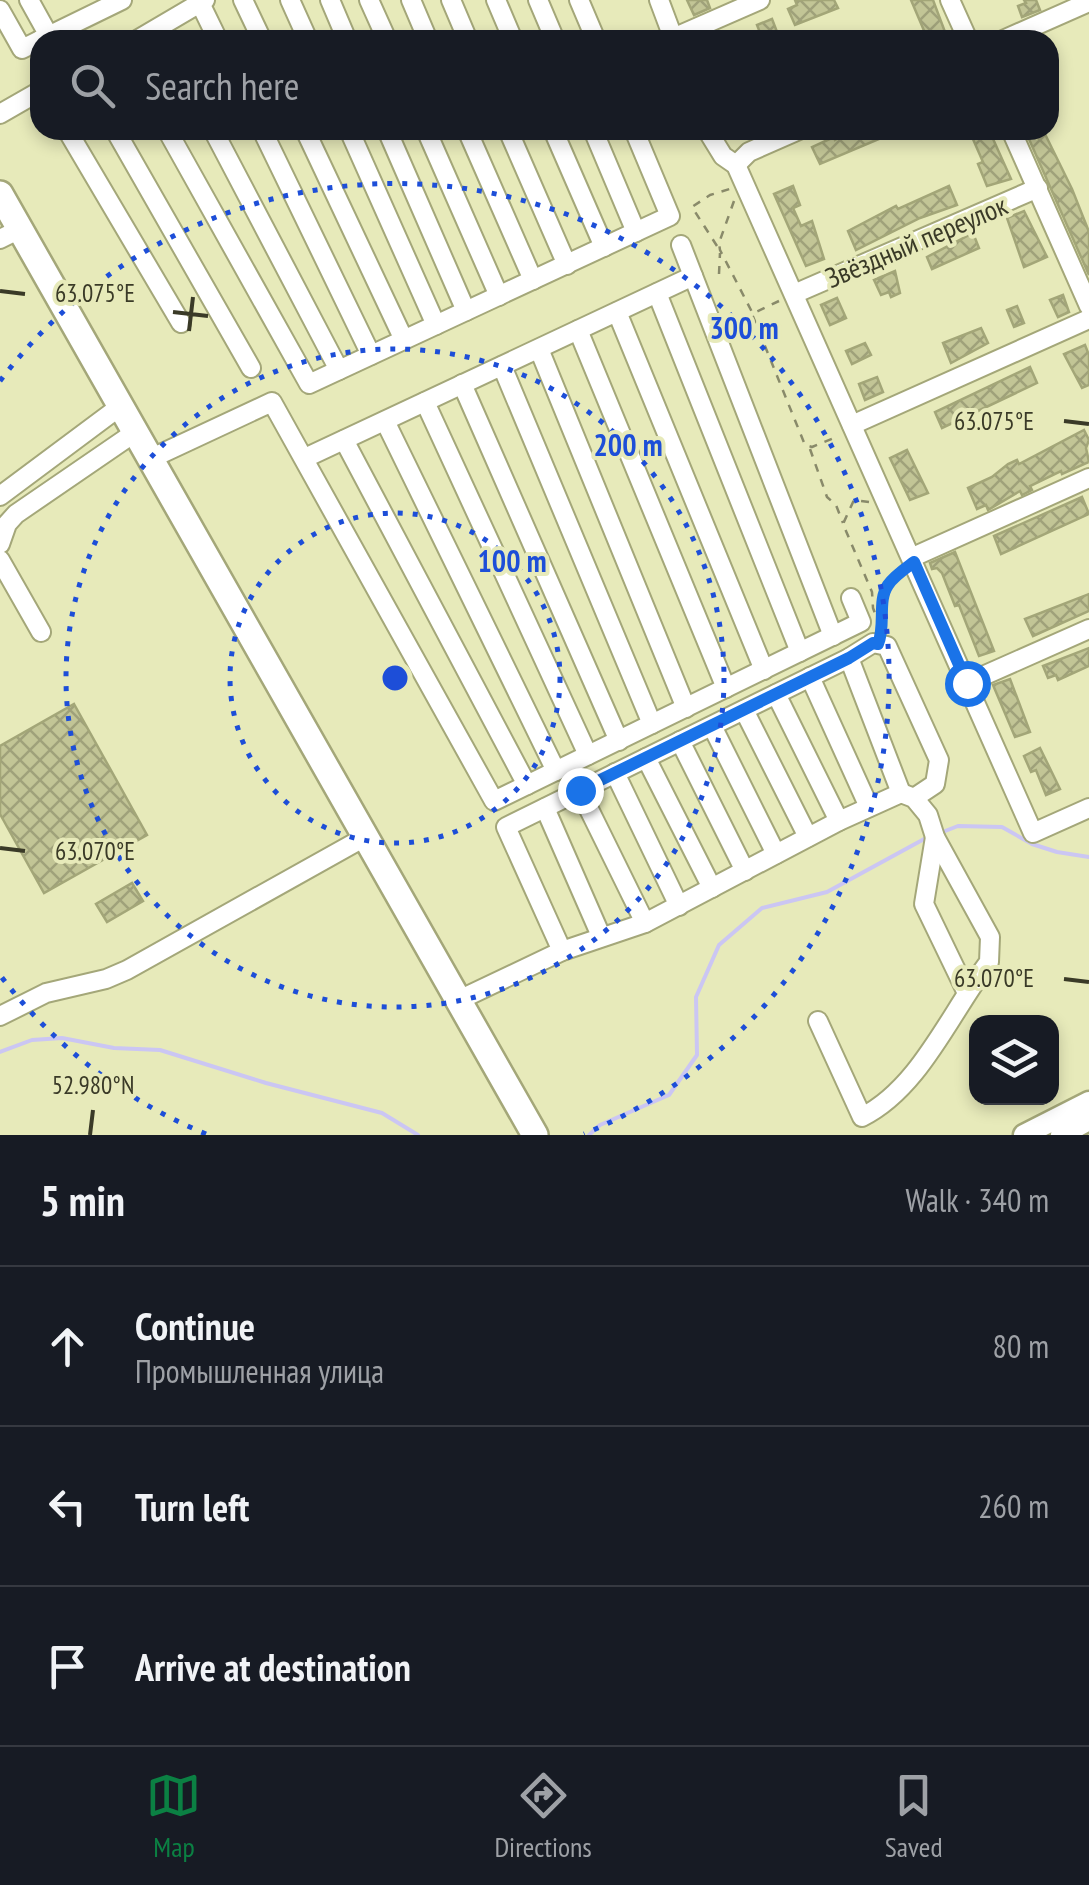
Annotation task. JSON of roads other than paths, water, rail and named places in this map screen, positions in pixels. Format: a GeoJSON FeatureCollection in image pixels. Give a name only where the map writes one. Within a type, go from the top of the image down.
{"type":"FeatureCollection","features":[{"type":"Feature","properties":{"kind":"highway"},"geometry":{"type":"LineString","coordinates":[[0,194],[10,234],[122,405],[535,1135]]}},
{"type":"Feature","properties":{"kind":"main road"},"geometry":{"type":"LineString","coordinates":[[1024,1135],[1089,1102]]}},
{"type":"Feature","properties":{"kind":"main road"},"geometry":{"type":"LineString","coordinates":[[1061,1135],[1089,1120]]}},
{"type":"Feature","properties":{"kind":"lane"},"geometry":{"type":"LineString","coordinates":[[29,0],[40,30]]}},
{"type":"Feature","properties":{"kind":"lane"},"geometry":{"type":"LineString","coordinates":[[55,30],[88,7],[122,0]]}},
{"type":"Feature","properties":{"kind":"lane"},"geometry":{"type":"LineString","coordinates":[[243,0],[257,30]]}},
{"type":"Feature","properties":{"kind":"lane"},"geometry":{"type":"LineString","coordinates":[[290,0],[304,30]]}},
{"type":"Feature","properties":{"kind":"lane"},"geometry":{"type":"LineString","coordinates":[[330,0],[343,30]]}},
{"type":"Feature","properties":{"kind":"lane"},"geometry":{"type":"LineString","coordinates":[[370,0],[383,30]]}},
{"type":"Feature","properties":{"kind":"lane"},"geometry":{"type":"LineString","coordinates":[[411,0],[424,30]]}},
{"type":"Feature","properties":{"kind":"lane"},"geometry":{"type":"LineString","coordinates":[[451,0],[464,30]]}},
{"type":"Feature","properties":{"kind":"lane"},"geometry":{"type":"LineString","coordinates":[[496,0],[509,30]]}},
{"type":"Feature","properties":{"kind":"lane"},"geometry":{"type":"LineString","coordinates":[[538,0],[551,30]]}},
{"type":"Feature","properties":{"kind":"lane"},"geometry":{"type":"LineString","coordinates":[[579,0],[592,30]]}},
{"type":"Feature","properties":{"kind":"lane"},"geometry":{"type":"LineString","coordinates":[[658,0],[670,30]]}},
{"type":"Feature","properties":{"kind":"lane"},"geometry":{"type":"LineString","coordinates":[[693,30],[760,0]]}},
{"type":"Feature","properties":{"kind":"lane"},"geometry":{"type":"LineString","coordinates":[[950,0],[964,30]]}},
{"type":"Feature","properties":{"kind":"lane"},"geometry":{"type":"LineString","coordinates":[[168,30],[203,2],[214,30]]}},
{"type":"Feature","properties":{"kind":"lane"},"geometry":{"type":"LineString","coordinates":[[1026,30],[1089,2]]}},
{"type":"Feature","properties":{"kind":"lane"},"geometry":{"type":"LineString","coordinates":[[0,10],[22,49],[30,45]]}},
{"type":"Feature","properties":{"kind":"lane"},"geometry":{"type":"LineString","coordinates":[[0,114],[30,97]]}},
{"type":"Feature","properties":{"kind":"lane"},"geometry":{"type":"LineString","coordinates":[[73,140],[180,323]]}},
{"type":"Feature","properties":{"kind":"lane"},"geometry":{"type":"LineString","coordinates":[[121,140],[250,368]]}},
{"type":"Feature","properties":{"kind":"lane"},"geometry":{"type":"LineString","coordinates":[[174,140],[310,384],[670,216],[638,140]]}},
{"type":"Feature","properties":{"kind":"lane"},"geometry":{"type":"LineString","coordinates":[[218,140],[339,370]]}},
{"type":"Feature","properties":{"kind":"lane"},"geometry":{"type":"LineString","coordinates":[[267,140],[372,355]]}},
{"type":"Feature","properties":{"kind":"lane"},"geometry":{"type":"LineString","coordinates":[[309,140],[404,340]]}},
{"type":"Feature","properties":{"kind":"lane"},"geometry":{"type":"LineString","coordinates":[[353,140],[436,325]]}},
{"type":"Feature","properties":{"kind":"lane"},"geometry":{"type":"LineString","coordinates":[[391,140],[466,311]]}},
{"type":"Feature","properties":{"kind":"lane"},"geometry":{"type":"LineString","coordinates":[[430,140],[499,296]]}},
{"type":"Feature","properties":{"kind":"lane"},"geometry":{"type":"LineString","coordinates":[[472,140],[533,280]]}},
{"type":"Feature","properties":{"kind":"lane"},"geometry":{"type":"LineString","coordinates":[[512,140],[566,264]]}},
{"type":"Feature","properties":{"kind":"lane"},"geometry":{"type":"LineString","coordinates":[[556,140],[604,247]]}},
{"type":"Feature","properties":{"kind":"lane"},"geometry":{"type":"LineString","coordinates":[[597,140],[636,232]]}},
{"type":"Feature","properties":{"kind":"lane"},"geometry":{"type":"LineString","coordinates":[[713,140],[723,156],[736,165],[1033,833],[1089,808]]}},
{"type":"Feature","properties":{"kind":"lane"},"geometry":{"type":"LineString","coordinates":[[736,165],[749,152],[776,140]]}},
{"type":"Feature","properties":{"kind":"lane"},"geometry":{"type":"LineString","coordinates":[[1016,140],[1089,306]]}},
{"type":"Feature","properties":{"kind":"lane","name":"Звёздный переулок"},"geometry":{"type":"LineString","coordinates":[[794,294],[1038,188]]}},
{"type":"Feature","properties":{"kind":"lane"},"geometry":{"type":"LineString","coordinates":[[681,245],[833,636]]}},
{"type":"Feature","properties":{"kind":"lane"},"geometry":{"type":"LineString","coordinates":[[305,458],[693,276]]}},
{"type":"Feature","properties":{"kind":"lane"},"geometry":{"type":"LineString","coordinates":[[657,293],[800,652]]}},
{"type":"Feature","properties":{"kind":"lane"},"geometry":{"type":"LineString","coordinates":[[617,312],[764,670]]}},
{"type":"Feature","properties":{"kind":"lane"},"geometry":{"type":"LineString","coordinates":[[853,427],[1089,319]]}},
{"type":"Feature","properties":{"kind":"lane"},"geometry":{"type":"LineString","coordinates":[[578,330],[726,688]]}},
{"type":"Feature","properties":{"kind":"lane"},"geometry":{"type":"LineString","coordinates":[[539,349],[686,708]]}},
{"type":"Feature","properties":{"kind":"lane"},"geometry":{"type":"LineString","coordinates":[[502,366],[652,724]]}},
{"type":"Feature","properties":{"kind":"lane"},"geometry":{"type":"LineString","coordinates":[[462,384],[619,740]]}},
{"type":"Feature","properties":{"kind":"lane"},"geometry":{"type":"LineString","coordinates":[[152,458],[272,402],[494,801],[861,622],[852,598]]}},
{"type":"Feature","properties":{"kind":"lane"},"geometry":{"type":"LineString","coordinates":[[425,402],[588,755]]}},
{"type":"Feature","properties":{"kind":"lane"},"geometry":{"type":"LineString","coordinates":[[0,496],[122,405]]}},
{"type":"Feature","properties":{"kind":"lane"},"geometry":{"type":"LineString","coordinates":[[386,420],[556,771]]}},
{"type":"Feature","properties":{"kind":"lane"},"geometry":{"type":"LineString","coordinates":[[0,544],[7,524],[16,514],[137,431]]}},
{"type":"Feature","properties":{"kind":"lane"},"geometry":{"type":"LineString","coordinates":[[344,440],[526,785]]}},
{"type":"Feature","properties":{"kind":"lane"},"geometry":{"type":"LineString","coordinates":[[914,559],[1089,478]]}},
{"type":"Feature","properties":{"kind":"lane"},"geometry":{"type":"LineString","coordinates":[[0,560],[42,632]]}},
{"type":"Feature","properties":{"kind":"lane"},"geometry":{"type":"LineString","coordinates":[[967,683],[1089,629]]}},
{"type":"Feature","properties":{"kind":"lane"},"geometry":{"type":"LineString","coordinates":[[460,1000],[562,950],[646,923],[838,821],[934,784],[939,760],[888,646],[881,639],[506,827],[562,950]]}},
{"type":"Feature","properties":{"kind":"lane"},"geometry":{"type":"LineString","coordinates":[[818,1021],[862,1117],[885,1105],[906,1086],[988,962],[990,937],[935,837],[928,816],[908,796],[849,658]]}},
{"type":"Feature","properties":{"kind":"lane"},"geometry":{"type":"LineString","coordinates":[[810,677],[869,808]]}},
{"type":"Feature","properties":{"kind":"lane"},"geometry":{"type":"LineString","coordinates":[[776,694],[838,821]]}},
{"type":"Feature","properties":{"kind":"lane"},"geometry":{"type":"LineString","coordinates":[[744,710],[808,837]]}},
{"type":"Feature","properties":{"kind":"lane"},"geometry":{"type":"LineString","coordinates":[[712,726],[776,854]]}},
{"type":"Feature","properties":{"kind":"lane"},"geometry":{"type":"LineString","coordinates":[[680,741],[745,871]]}},
{"type":"Feature","properties":{"kind":"lane"},"geometry":{"type":"LineString","coordinates":[[646,758],[712,888]]}},
{"type":"Feature","properties":{"kind":"lane"},"geometry":{"type":"LineString","coordinates":[[616,773],[678,906]]}},
{"type":"Feature","properties":{"kind":"lane"},"geometry":{"type":"LineString","coordinates":[[580,790],[646,923]]}},
{"type":"Feature","properties":{"kind":"lane"},"geometry":{"type":"LineString","coordinates":[[545,808],[601,936]]}},
{"type":"Feature","properties":{"kind":"lane"},"geometry":{"type":"LineString","coordinates":[[0,1016],[46,993],[127,970],[366,837]]}},
{"type":"Feature","properties":{"kind":"lane"},"geometry":{"type":"LineString","coordinates":[[935,837],[924,904],[966,991]]}},
{"type":"Feature","properties":{"kind":"waterway"},"geometry":{"type":"LineString","coordinates":[[940,833],[958,826],[1002,827],[1032,844],[1089,857]]}},
{"type":"Feature","properties":{"kind":"waterway"},"geometry":{"type":"LineString","coordinates":[[589,1135],[600,1125],[669,1095],[697,1055],[696,997],[719,945],[762,908],[827,892],[926,838]]}},
{"type":"Feature","properties":{"kind":"waterway"},"geometry":{"type":"LineString","coordinates":[[0,1052],[32,1040],[62,1038],[114,1048],[160,1050],[382,1113],[418,1135]]}}]}
